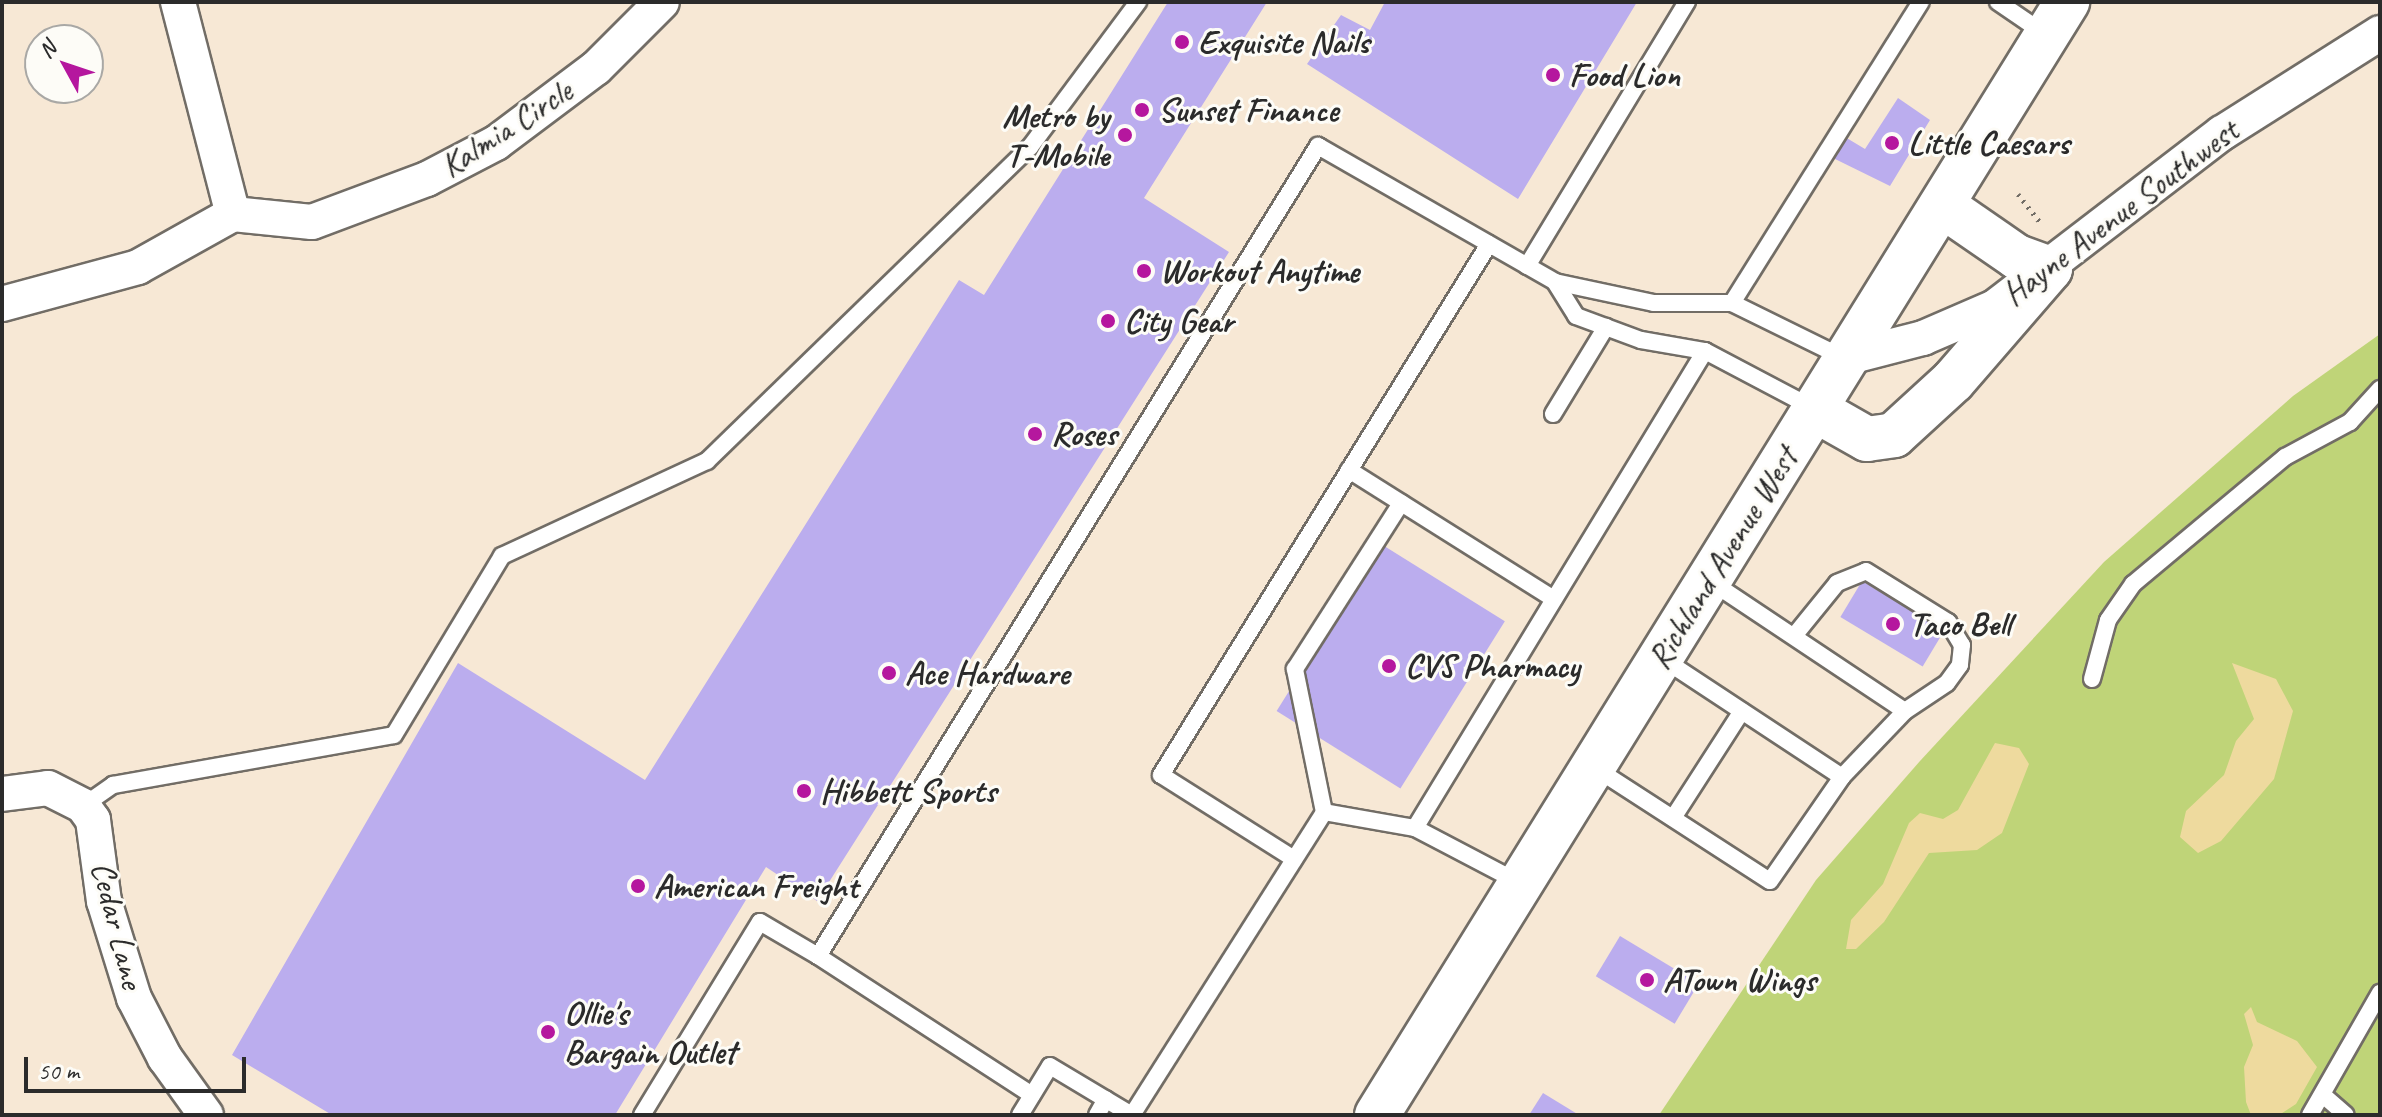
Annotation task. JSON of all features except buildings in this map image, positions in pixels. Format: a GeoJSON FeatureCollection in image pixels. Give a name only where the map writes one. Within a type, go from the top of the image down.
{"type":"FeatureCollection","features":[{"type":"Feature","properties":{"kind":"main road","name":"Richland Avenue West"},"geometry":{"type":"LineString","coordinates":[[1377,1115],[2057,19]]}},
{"type":"Feature","properties":{"kind":"main road"},"geometry":{"type":"LineString","coordinates":[[1814,409],[1867,439],[1894,435],[1953,381],[2050,269],[2017,257],[1943,206]]}},
{"type":"Feature","properties":{"kind":"street"},"geometry":{"type":"LineString","coordinates":[[2,304],[138,267],[233,214],[178,2]]}},
{"type":"Feature","properties":{"kind":"street","name":"Kalmia Circle"},"geometry":{"type":"LineString","coordinates":[[233,214],[312,222],[470,158],[596,68],[662,2]]}},
{"type":"Feature","properties":{"kind":"street","name":"Hayne Avenue Southwest"},"geometry":{"type":"LineString","coordinates":[[1845,358],[1965,322],[2050,269],[2222,133],[2380,33]]}},
{"type":"Feature","properties":{"kind":"street"},"geometry":{"type":"LineString","coordinates":[[2,794],[48,788],[83,806]]}},
{"type":"Feature","properties":{"kind":"street","name":"Cedar Lane"},"geometry":{"type":"LineString","coordinates":[[83,806],[98,836],[104,901],[134,998],[206,1115]]}},
{"type":"Feature","properties":{"kind":"lane"},"geometry":{"type":"LineString","coordinates":[[83,806],[113,785],[394,735],[502,556],[707,461],[1030,147],[1138,2]]}},
{"type":"Feature","properties":{"kind":"lane"},"geometry":{"type":"LineString","coordinates":[[1527,266],[1687,2]]}},
{"type":"Feature","properties":{"kind":"lane"},"geometry":{"type":"LineString","coordinates":[[1732,303],[1921,2]]}},
{"type":"Feature","properties":{"kind":"lane"},"geometry":{"type":"LineString","coordinates":[[1998,2],[2057,19]]}},
{"type":"Feature","properties":{"kind":"lane"},"geometry":{"type":"LineString","coordinates":[[818,956],[1318,146],[1555,282],[1654,303],[1732,303],[1845,358]]}},
{"type":"Feature","properties":{"kind":"lane"},"geometry":{"type":"LineString","coordinates":[[1294,859],[1161,775],[1489,244]]}},
{"type":"Feature","properties":{"kind":"lane"},"geometry":{"type":"LineString","coordinates":[[1555,282],[1576,316],[1606,327],[1705,351],[1814,409]]}},
{"type":"Feature","properties":{"kind":"lane"},"geometry":{"type":"LineString","coordinates":[[1553,414],[1606,327]]}},
{"type":"Feature","properties":{"kind":"lane"},"geometry":{"type":"LineString","coordinates":[[1415,828],[1705,351]]}},
{"type":"Feature","properties":{"kind":"lane"},"geometry":{"type":"LineString","coordinates":[[2092,679],[2108,620],[2133,584],[2285,457],[2350,422],[2380,389]]}},
{"type":"Feature","properties":{"kind":"lane"},"geometry":{"type":"LineString","coordinates":[[1349,470],[1554,599]]}},
{"type":"Feature","properties":{"kind":"lane"},"geometry":{"type":"LineString","coordinates":[[1020,1115],[1050,1066],[1132,1115],[1324,812],[1295,669],[1401,503]]}},
{"type":"Feature","properties":{"kind":"lane"},"geometry":{"type":"LineString","coordinates":[[1594,767],[1770,881],[1842,777],[1905,711],[1960,665],[1962,645],[1948,622],[1874,575],[1851,572],[1794,636]]}},
{"type":"Feature","properties":{"kind":"lane"},"geometry":{"type":"LineString","coordinates":[[1709,580],[1905,711]]}},
{"type":"Feature","properties":{"kind":"lane"},"geometry":{"type":"LineString","coordinates":[[1661,658],[1842,777]]}},
{"type":"Feature","properties":{"kind":"lane"},"geometry":{"type":"LineString","coordinates":[[1673,818],[1742,711]]}},
{"type":"Feature","properties":{"kind":"lane"},"geometry":{"type":"LineString","coordinates":[[1324,812],[1415,828],[1522,885]]}},
{"type":"Feature","properties":{"kind":"lane"},"geometry":{"type":"LineString","coordinates":[[642,1115],[760,922],[818,956],[1032,1095]]}},
{"type":"Feature","properties":{"kind":"lane"},"geometry":{"type":"LineString","coordinates":[[2310,1115],[2380,993]]}},
{"type":"Feature","properties":{"kind":"lane"},"geometry":{"type":"LineString","coordinates":[[2323,1095],[2346,1115]]}},
{"type":"Feature","properties":{"kind":"lane"},"geometry":{"type":"LineString","coordinates":[[1097,1115],[1106,1099]]}},
{"type":"Feature","properties":{"kind":"path"},"geometry":{"type":"LineString","coordinates":[[2018,194],[2042,225]]}},
{"type":"Feature","properties":{"kind":"green space"},"geometry":{"type":"Polygon","coordinates":[[[2380,334],[2380,1115],[1659,1115],[1816,880],[1920,761],[2104,562],[2293,396],[2380,334]]]}},
{"type":"Feature","properties":{"kind":"sand"},"geometry":{"type":"Polygon","coordinates":[[[2232,663],[2276,679],[2293,711],[2274,779],[2221,841],[2198,853],[2180,837],[2186,811],[2224,775],[2236,741],[2254,719],[2232,663]]]}},
{"type":"Feature","properties":{"kind":"sand"},"geometry":{"type":"Polygon","coordinates":[[[1995,743],[2019,748],[2029,764],[2002,833],[1977,850],[1929,853],[1884,922],[1856,949],[1846,949],[1851,920],[1883,884],[1909,823],[1920,813],[1943,819],[1958,810],[1995,743]]]}},
{"type":"Feature","properties":{"kind":"sand"},"geometry":{"type":"Polygon","coordinates":[[[2251,1007],[2257,1022],[2297,1041],[2317,1067],[2296,1104],[2279,1115],[2251,1115],[2246,1102],[2244,1067],[2253,1045],[2244,1014],[2251,1007]]]}},
{"type":"Feature","properties":{"kind":"place","name":"Exquisite Nails"},"geometry":{"type":"Point","coordinates":[1182,42]}},
{"type":"Feature","properties":{"kind":"place","name":"Food Lion"},"geometry":{"type":"Point","coordinates":[1553,75]}},
{"type":"Feature","properties":{"kind":"place","name":"Sunset Finance"},"geometry":{"type":"Point","coordinates":[1142,110]}},
{"type":"Feature","properties":{"kind":"place","name":"Metro by T-Mobile"},"geometry":{"type":"Point","coordinates":[1125,135]}},
{"type":"Feature","properties":{"kind":"place","name":"Little Caesars"},"geometry":{"type":"Point","coordinates":[1892,143]}},
{"type":"Feature","properties":{"kind":"place","name":"Workout Anytime"},"geometry":{"type":"Point","coordinates":[1144,271]}},
{"type":"Feature","properties":{"kind":"place","name":"City Gear"},"geometry":{"type":"Point","coordinates":[1108,321]}},
{"type":"Feature","properties":{"kind":"place","name":"Roses"},"geometry":{"type":"Point","coordinates":[1035,434]}},
{"type":"Feature","properties":{"kind":"place","name":"Taco Bell"},"geometry":{"type":"Point","coordinates":[1893,624]}},
{"type":"Feature","properties":{"kind":"place","name":"CVS Pharmacy"},"geometry":{"type":"Point","coordinates":[1389,666]}},
{"type":"Feature","properties":{"kind":"place","name":"Ace Hardware"},"geometry":{"type":"Point","coordinates":[889,673]}},
{"type":"Feature","properties":{"kind":"place","name":"Hibbett Sports"},"geometry":{"type":"Point","coordinates":[804,791]}},
{"type":"Feature","properties":{"kind":"place","name":"American Freight"},"geometry":{"type":"Point","coordinates":[638,886]}},
{"type":"Feature","properties":{"kind":"place","name":"ATown Wings"},"geometry":{"type":"Point","coordinates":[1647,980]}},
{"type":"Feature","properties":{"kind":"place","name":"Ollie's Bargain Outlet"},"geometry":{"type":"Point","coordinates":[548,1032]}}]}
